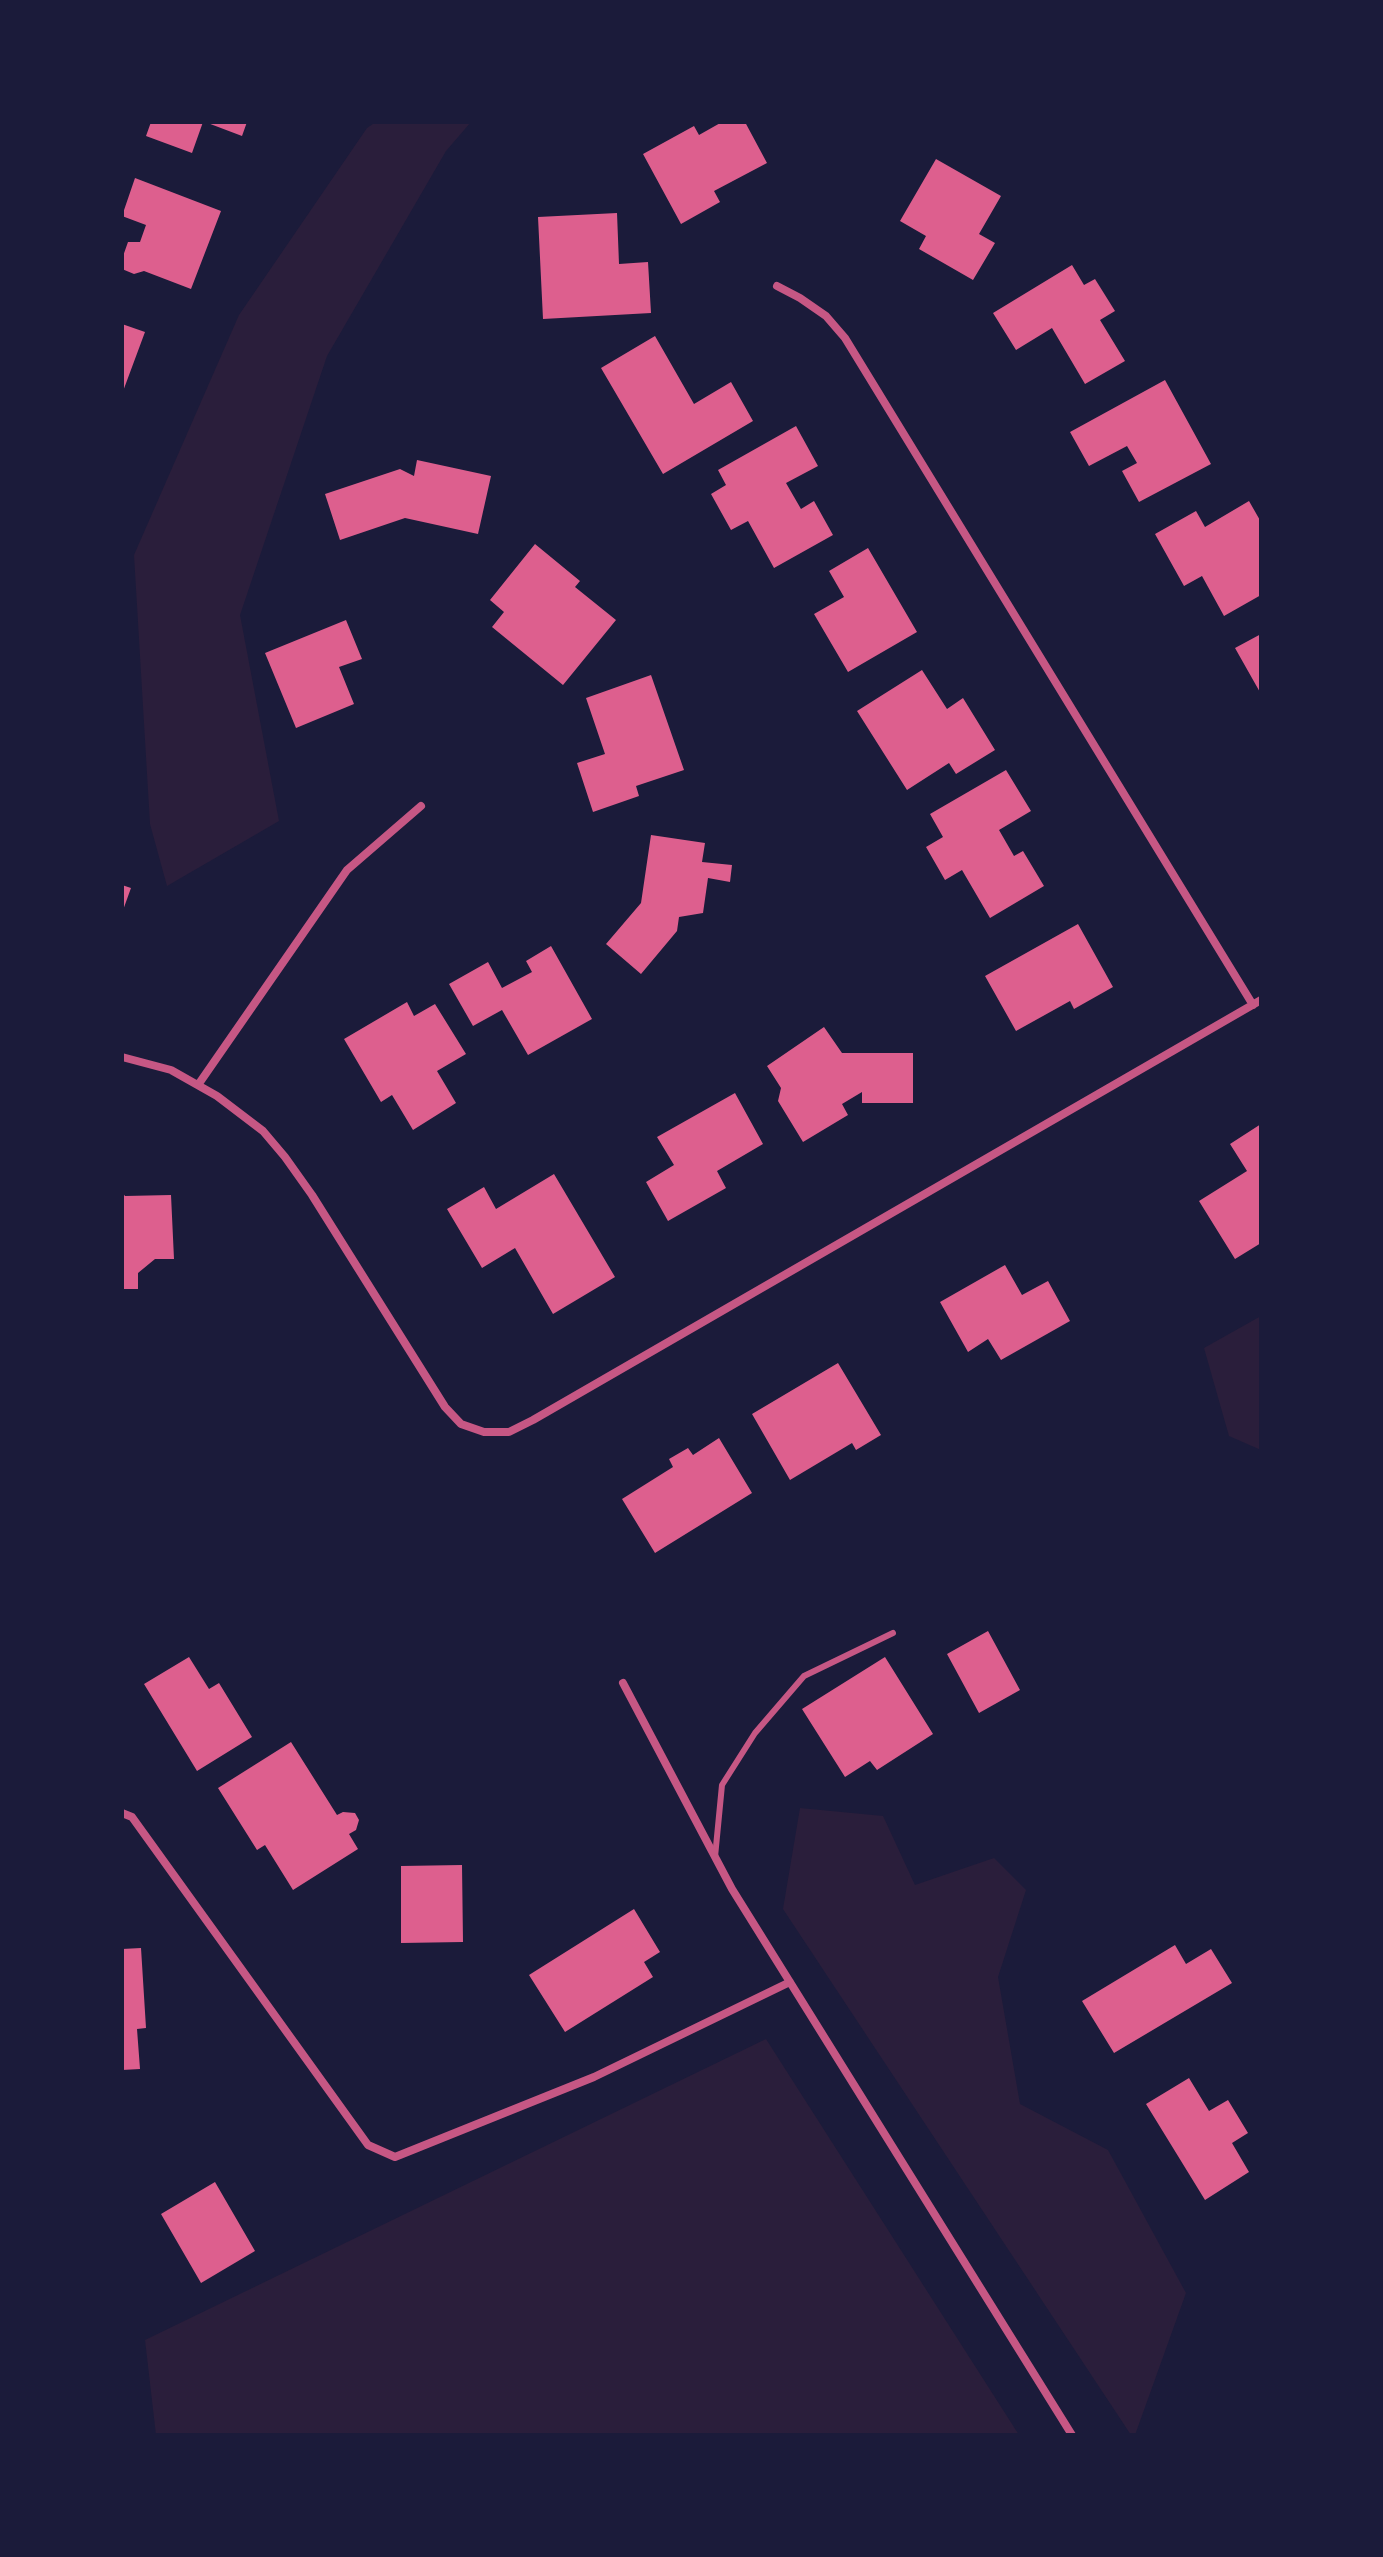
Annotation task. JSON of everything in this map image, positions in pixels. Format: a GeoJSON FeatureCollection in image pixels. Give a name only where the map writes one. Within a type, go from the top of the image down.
{"type":"FeatureCollection","features":[{"type":"Feature","properties":{"kind":"street"},"geometry":{"type":"LineString","coordinates":[[122,1057],[171,1070],[198,1085],[263,1131],[285,1157],[445,1407],[461,1424],[484,1432],[509,1432],[1257,1003],[845,338],[826,316],[777,286]]}},
{"type":"Feature","properties":{"kind":"street"},"geometry":{"type":"LineString","coordinates":[[198,1085],[347,870],[421,806]]}},
{"type":"Feature","properties":{"kind":"street"},"geometry":{"type":"LineString","coordinates":[[623,1683],[715,1857],[1072,2435]]}},
{"type":"Feature","properties":{"kind":"street"},"geometry":{"type":"LineString","coordinates":[[122,1813],[132,1817],[368,2145],[395,2157],[594,2077],[790,1982]]}},
{"type":"Feature","properties":{"kind":"lane"},"geometry":{"type":"LineString","coordinates":[[715,1857],[722,1785],[755,1733],[804,1676],[893,1633]]}},
{"type":"Feature","properties":{"kind":"shaded area"},"geometry":{"type":"Polygon","coordinates":[[[376,122],[471,122],[446,151],[327,356],[240,615],[279,821],[167,886],[150,824],[134,555],[239,315],[367,128],[376,122]]]}},
{"type":"Feature","properties":{"kind":"shaded area"},"geometry":{"type":"Polygon","coordinates":[[[1261,1316],[1261,1450],[1229,1436],[1204,1348],[1261,1316]]]}},
{"type":"Feature","properties":{"kind":"shaded area"},"geometry":{"type":"Polygon","coordinates":[[[800,1808],[883,1816],[915,1885],[994,1858],[1026,1890],[998,1977],[1020,2104],[1108,2150],[1186,2293],[1135,2435],[1131,2435],[783,1909],[800,1808]]]}},
{"type":"Feature","properties":{"kind":"shaded area"},"geometry":{"type":"Polygon","coordinates":[[[766,2039],[1019,2435],[156,2435],[145,2340],[766,2039]]]}},
{"type":"Feature","properties":{"kind":"building"},"geometry":{"type":"Polygon","coordinates":[[[151,122],[203,122],[192,153],[146,136],[151,122]]]}},
{"type":"Feature","properties":{"kind":"building"},"geometry":{"type":"Polygon","coordinates":[[[205,122],[247,122],[242,136],[205,122]]]}},
{"type":"Feature","properties":{"kind":"building"},"geometry":{"type":"Polygon","coordinates":[[[722,122],[745,122],[767,163],[714,191],[720,202],[681,224],[643,154],[694,126],[699,135],[722,122]]]}},
{"type":"Feature","properties":{"kind":"building"},"geometry":{"type":"Polygon","coordinates":[[[936,159],[1001,196],[979,234],[995,243],[973,280],[919,249],[926,236],[900,221],[936,159]]]}},
{"type":"Feature","properties":{"kind":"building"},"geometry":{"type":"Polygon","coordinates":[[[135,178],[221,211],[191,289],[144,271],[134,274],[122,269],[128,242],[140,242],[146,225],[122,216],[135,178]]]}},
{"type":"Feature","properties":{"kind":"building"},"geometry":{"type":"Polygon","coordinates":[[[617,213],[619,264],[648,262],[651,313],[543,319],[538,217],[617,213]]]}},
{"type":"Feature","properties":{"kind":"building"},"geometry":{"type":"Polygon","coordinates":[[[1072,265],[1084,285],[1095,279],[1115,311],[1100,320],[1125,361],[1085,384],[1052,328],[1016,350],[993,313],[1072,265]]]}},
{"type":"Feature","properties":{"kind":"building"},"geometry":{"type":"Polygon","coordinates":[[[122,324],[145,332],[122,394],[122,324]]]}},
{"type":"Feature","properties":{"kind":"building"},"geometry":{"type":"Polygon","coordinates":[[[655,336],[694,404],[731,382],[753,421],[663,474],[601,368],[655,336]]]}},
{"type":"Feature","properties":{"kind":"building"},"geometry":{"type":"Polygon","coordinates":[[[1165,380],[1211,464],[1139,502],[1122,471],[1137,463],[1127,446],[1089,466],[1070,432],[1165,380]]]}},
{"type":"Feature","properties":{"kind":"building"},"geometry":{"type":"Polygon","coordinates":[[[796,426],[818,466],[786,483],[801,509],[814,501],[833,535],[774,568],[748,521],[731,530],[711,494],[726,485],[718,470],[796,426]]]}},
{"type":"Feature","properties":{"kind":"building"},"geometry":{"type":"Polygon","coordinates":[[[417,460],[491,476],[478,534],[405,518],[340,540],[325,494],[400,469],[414,476],[417,460]]]}},
{"type":"Feature","properties":{"kind":"building"},"geometry":{"type":"Polygon","coordinates":[[[1249,501],[1261,522],[1261,595],[1224,616],[1202,576],[1184,586],[1155,534],[1196,511],[1205,527],[1249,501]]]}},
{"type":"Feature","properties":{"kind":"building"},"geometry":{"type":"Polygon","coordinates":[[[535,544],[580,581],[575,587],[616,620],[563,685],[492,627],[504,612],[490,600],[535,544]]]}},
{"type":"Feature","properties":{"kind":"building"},"geometry":{"type":"Polygon","coordinates":[[[868,548],[917,632],[848,672],[814,614],[844,597],[829,571],[868,548]]]}},
{"type":"Feature","properties":{"kind":"building"},"geometry":{"type":"Polygon","coordinates":[[[346,620],[362,659],[339,667],[354,704],[296,728],[265,653],[346,620]]]}},
{"type":"Feature","properties":{"kind":"building"},"geometry":{"type":"Polygon","coordinates":[[[1261,634],[1261,694],[1235,648],[1261,634]]]}},
{"type":"Feature","properties":{"kind":"building"},"geometry":{"type":"Polygon","coordinates":[[[922,670],[947,709],[963,698],[995,750],[956,774],[949,763],[907,790],[857,711],[922,670]]]}},
{"type":"Feature","properties":{"kind":"building"},"geometry":{"type":"Polygon","coordinates":[[[651,675],[684,770],[636,786],[639,796],[593,812],[577,763],[605,754],[586,698],[651,675]]]}},
{"type":"Feature","properties":{"kind":"building"},"geometry":{"type":"Polygon","coordinates":[[[1006,770],[1031,811],[999,830],[1014,856],[1023,851],[1044,886],[990,918],[962,870],[945,880],[926,847],[943,837],[930,814],[1006,770]]]}},
{"type":"Feature","properties":{"kind":"building"},"geometry":{"type":"Polygon","coordinates":[[[651,835],[705,843],[702,862],[732,865],[730,882],[708,878],[703,913],[679,917],[677,931],[641,974],[606,944],[641,903],[651,835]]]}},
{"type":"Feature","properties":{"kind":"building"},"geometry":{"type":"Polygon","coordinates":[[[122,885],[131,888],[122,913],[122,885]]]}},
{"type":"Feature","properties":{"kind":"building"},"geometry":{"type":"Polygon","coordinates":[[[1078,924],[1113,987],[1074,1009],[1070,1001],[1016,1031],[985,976],[1078,924]]]}},
{"type":"Feature","properties":{"kind":"building"},"geometry":{"type":"Polygon","coordinates":[[[551,946],[592,1019],[528,1055],[502,1010],[473,1026],[449,984],[488,962],[502,988],[532,972],[526,961],[551,946]]]}},
{"type":"Feature","properties":{"kind":"building"},"geometry":{"type":"Polygon","coordinates":[[[407,1002],[414,1016],[435,1004],[466,1054],[437,1071],[456,1103],[413,1130],[392,1095],[381,1102],[344,1039],[407,1002]]]}},
{"type":"Feature","properties":{"kind":"building"},"geometry":{"type":"Polygon","coordinates":[[[824,1027],[842,1053],[913,1053],[913,1103],[862,1103],[862,1092],[842,1104],[848,1115],[803,1142],[778,1101],[781,1088],[767,1066],[824,1027]]]}},
{"type":"Feature","properties":{"kind":"building"},"geometry":{"type":"Polygon","coordinates":[[[735,1093],[763,1144],[717,1171],[726,1188],[668,1221],[646,1182],[674,1165],[657,1137],[735,1093]]]}},
{"type":"Feature","properties":{"kind":"building"},"geometry":{"type":"Polygon","coordinates":[[[1261,1124],[1261,1243],[1235,1259],[1199,1201],[1247,1171],[1230,1144],[1261,1124]]]}},
{"type":"Feature","properties":{"kind":"building"},"geometry":{"type":"Polygon","coordinates":[[[554,1174],[615,1277],[553,1314],[515,1248],[482,1268],[447,1209],[484,1187],[496,1209],[554,1174]]]}},
{"type":"Feature","properties":{"kind":"building"},"geometry":{"type":"Polygon","coordinates":[[[122,1192],[125,1196],[171,1195],[174,1259],[155,1259],[138,1273],[138,1289],[122,1289],[122,1192]]]}},
{"type":"Feature","properties":{"kind":"building"},"geometry":{"type":"Polygon","coordinates":[[[1005,1265],[1022,1295],[1048,1281],[1070,1321],[1001,1360],[988,1339],[968,1352],[940,1302],[1005,1265]]]}},
{"type":"Feature","properties":{"kind":"building"},"geometry":{"type":"Polygon","coordinates":[[[838,1363],[881,1435],[856,1450],[852,1443],[790,1480],[752,1414],[838,1363]]]}},
{"type":"Feature","properties":{"kind":"building"},"geometry":{"type":"Polygon","coordinates":[[[719,1438],[752,1493],[655,1553],[622,1499],[673,1467],[669,1459],[688,1448],[693,1455],[719,1438]]]}},
{"type":"Feature","properties":{"kind":"building"},"geometry":{"type":"Polygon","coordinates":[[[988,1631],[1020,1690],[979,1713],[947,1654],[988,1631]]]}},
{"type":"Feature","properties":{"kind":"building"},"geometry":{"type":"Polygon","coordinates":[[[189,1657],[209,1689],[219,1683],[252,1737],[197,1771],[144,1684],[189,1657]]]}},
{"type":"Feature","properties":{"kind":"building"},"geometry":{"type":"Polygon","coordinates":[[[885,1657],[933,1734],[877,1770],[870,1761],[845,1777],[802,1709],[885,1657]]]}},
{"type":"Feature","properties":{"kind":"building"},"geometry":{"type":"Polygon","coordinates":[[[291,1742],[337,1815],[355,1813],[359,1820],[356,1830],[349,1834],[358,1849],[293,1890],[265,1845],[257,1850],[218,1788],[291,1742]]]}},
{"type":"Feature","properties":{"kind":"building"},"geometry":{"type":"Polygon","coordinates":[[[462,1865],[463,1942],[401,1943],[401,1866],[462,1865]]]}},
{"type":"Feature","properties":{"kind":"building"},"geometry":{"type":"Polygon","coordinates":[[[634,1909],[660,1952],[644,1962],[653,1977],[565,2032],[529,1975],[634,1909]]]}},
{"type":"Feature","properties":{"kind":"building"},"geometry":{"type":"Polygon","coordinates":[[[1175,1945],[1186,1964],[1211,1949],[1232,1983],[1114,2053],[1082,2001],[1175,1945]]]}},
{"type":"Feature","properties":{"kind":"building"},"geometry":{"type":"Polygon","coordinates":[[[141,1948],[146,2028],[137,2029],[140,2069],[122,2070],[122,1949],[141,1948]]]}},
{"type":"Feature","properties":{"kind":"building"},"geometry":{"type":"Polygon","coordinates":[[[1189,2078],[1209,2111],[1228,2100],[1248,2133],[1232,2143],[1249,2172],[1205,2200],[1146,2104],[1189,2078]]]}},
{"type":"Feature","properties":{"kind":"building"},"geometry":{"type":"Polygon","coordinates":[[[215,2182],[255,2251],[201,2283],[161,2214],[215,2182]]]}}]}
